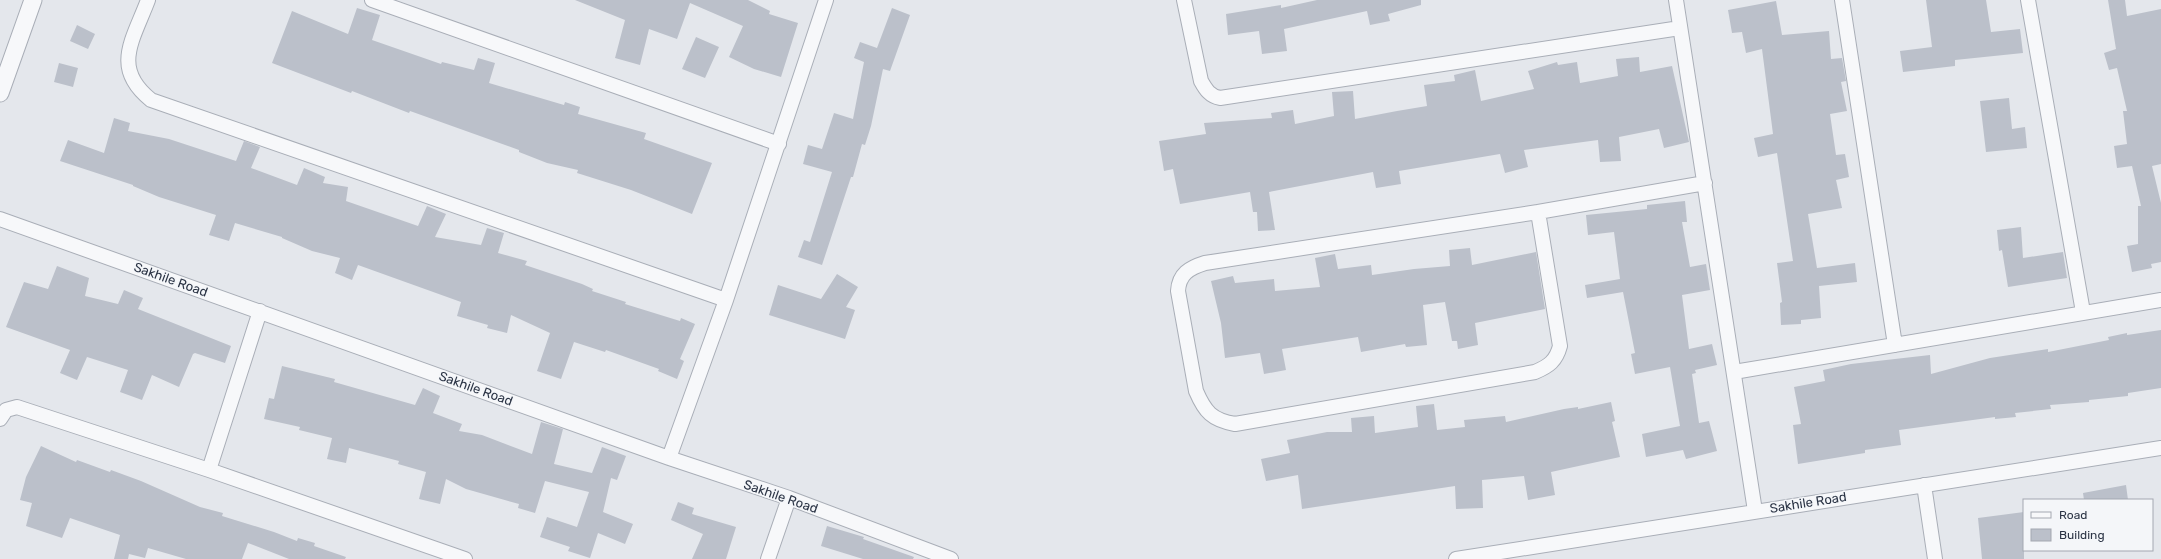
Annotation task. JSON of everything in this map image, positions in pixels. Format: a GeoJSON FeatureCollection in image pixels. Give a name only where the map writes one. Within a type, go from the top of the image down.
{"type":"FeatureCollection","features":[{"type":"Feature","properties":{"kind":"street"},"geometry":{"type":"LineString","coordinates":[[0,93],[33,0]]}},
{"type":"Feature","properties":{"kind":"street"},"geometry":{"type":"LineString","coordinates":[[148,0],[129,52],[128,66],[129,76],[138,90],[151,100],[726,300]]}},
{"type":"Feature","properties":{"kind":"street"},"geometry":{"type":"LineString","coordinates":[[372,0],[779,144]]}},
{"type":"Feature","properties":{"kind":"street"},"geometry":{"type":"LineString","coordinates":[[669,458],[726,300],[826,0]]}},
{"type":"Feature","properties":{"kind":"street"},"geometry":{"type":"LineString","coordinates":[[1184,0],[1201,81],[1209,93],[1220,98],[1680,28]]}},
{"type":"Feature","properties":{"kind":"street"},"geometry":{"type":"LineString","coordinates":[[1676,0],[1755,510]]}},
{"type":"Feature","properties":{"kind":"street"},"geometry":{"type":"LineString","coordinates":[[1842,0],[1895,344]]}},
{"type":"Feature","properties":{"kind":"street"},"geometry":{"type":"LineString","coordinates":[[2028,0],[2083,312]]}},
{"type":"Feature","properties":{"kind":"street"},"geometry":{"type":"LineString","coordinates":[[1538,212],[1560,346],[1557,356],[1552,363],[1544,368],[1535,372],[1235,424],[1220,422],[1208,414],[1201,403],[1196,391],[1178,291],[1178,282],[1183,274],[1193,267],[1205,263],[1538,212],[1705,183]]}},
{"type":"Feature","properties":{"kind":"street","name":"Sakhile Road"},"geometry":{"type":"LineString","coordinates":[[0,218],[669,458],[789,498],[951,559]]}},
{"type":"Feature","properties":{"kind":"street"},"geometry":{"type":"LineString","coordinates":[[1734,372],[2161,300]]}},
{"type":"Feature","properties":{"kind":"street"},"geometry":{"type":"LineString","coordinates":[[210,470],[260,311]]}},
{"type":"Feature","properties":{"kind":"street"},"geometry":{"type":"LineString","coordinates":[[0,418],[6,410],[17,407],[210,470],[465,559]]}},
{"type":"Feature","properties":{"kind":"street","name":"Sakhile Road"},"geometry":{"type":"LineString","coordinates":[[1456,559],[1755,510],[2161,448]]}},
{"type":"Feature","properties":{"kind":"street"},"geometry":{"type":"LineString","coordinates":[[1924,485],[1935,559]]}},
{"type":"Feature","properties":{"kind":"street"},"geometry":{"type":"LineString","coordinates":[[768,559],[789,498]]}},
{"type":"Feature","properties":{"kind":"building"},"geometry":{"type":"Polygon","coordinates":[[[575,0],[748,0],[770,11],[769,14],[798,23],[781,77],[754,69],[729,57],[743,26],[690,3],[677,39],[649,29],[640,65],[615,58],[625,20],[575,0]]]}},
{"type":"Feature","properties":{"kind":"building"},"geometry":{"type":"Polygon","coordinates":[[[1317,0],[1421,0],[1421,5],[1388,14],[1390,21],[1370,25],[1367,11],[1284,29],[1287,51],[1262,54],[1259,31],[1228,35],[1226,14],[1281,5],[1281,8],[1317,0]]]}},
{"type":"Feature","properties":{"kind":"building"},"geometry":{"type":"Polygon","coordinates":[[[1926,0],[1986,0],[1991,32],[2020,29],[2023,53],[1955,60],[1955,66],[1903,72],[1900,51],[1932,47],[1926,0]]]}},
{"type":"Feature","properties":{"kind":"building"},"geometry":{"type":"Polygon","coordinates":[[[2108,0],[2125,0],[2127,16],[2161,9],[2161,164],[2152,166],[2161,203],[2161,262],[2151,264],[2152,268],[2132,272],[2127,246],[2138,244],[2138,206],[2141,206],[2132,166],[2117,168],[2114,146],[2127,144],[2123,111],[2127,111],[2117,68],[2109,70],[2104,53],[2116,49],[2108,0]]]}},
{"type":"Feature","properties":{"kind":"building"},"geometry":{"type":"Polygon","coordinates":[[[1776,1],[1782,35],[1829,31],[1831,59],[1842,58],[1846,81],[1841,82],[1847,111],[1830,114],[1836,155],[1845,154],[1849,177],[1836,180],[1842,208],[1808,214],[1817,268],[1855,263],[1857,282],[1819,286],[1821,318],[1801,320],[1801,324],[1781,325],[1780,303],[1782,302],[1777,263],[1793,261],[1777,153],[1758,157],[1754,138],[1773,134],[1762,49],[1746,53],[1742,32],[1732,33],[1728,10],[1776,1]]]}},
{"type":"Feature","properties":{"kind":"building"},"geometry":{"type":"Polygon","coordinates":[[[357,8],[380,15],[372,40],[441,64],[442,62],[474,70],[478,58],[495,63],[489,83],[564,105],[565,102],[580,107],[578,114],[646,133],[644,139],[712,163],[692,214],[631,190],[577,173],[578,170],[547,163],[519,152],[519,150],[410,111],[409,113],[352,91],[351,93],[272,63],[292,11],[348,34],[357,8]]]}},
{"type":"Feature","properties":{"kind":"building"},"geometry":{"type":"Polygon","coordinates":[[[892,8],[910,15],[890,71],[883,69],[871,126],[865,145],[862,144],[853,177],[851,177],[822,265],[798,257],[804,240],[810,242],[832,172],[803,164],[808,145],[822,149],[834,113],[853,119],[864,62],[854,58],[860,42],[877,48],[892,8]]]}},
{"type":"Feature","properties":{"kind":"building"},"geometry":{"type":"Polygon","coordinates":[[[77,25],[95,34],[88,49],[70,41],[77,25]]]}},
{"type":"Feature","properties":{"kind":"building"},"geometry":{"type":"Polygon","coordinates":[[[696,37],[719,47],[705,78],[682,69],[696,37]]]}},
{"type":"Feature","properties":{"kind":"building"},"geometry":{"type":"Polygon","coordinates":[[[1639,57],[1640,72],[1672,66],[1689,142],[1664,148],[1659,129],[1619,137],[1621,161],[1600,162],[1598,140],[1524,150],[1528,167],[1505,173],[1500,154],[1399,171],[1401,184],[1376,188],[1373,172],[1269,192],[1275,230],[1258,231],[1257,212],[1253,212],[1250,192],[1180,204],[1173,169],[1164,171],[1159,141],[1206,134],[1204,123],[1272,118],[1271,113],[1293,110],[1295,124],[1334,116],[1332,92],[1353,91],[1355,119],[1427,106],[1424,85],[1455,81],[1454,75],[1475,70],[1481,101],[1534,89],[1528,71],[1557,62],[1558,65],[1577,62],[1580,83],[1618,76],[1616,59],[1639,57]]]}},
{"type":"Feature","properties":{"kind":"building"},"geometry":{"type":"Polygon","coordinates":[[[59,63],[78,68],[73,87],[54,82],[59,63]]]}},
{"type":"Feature","properties":{"kind":"building"},"geometry":{"type":"Polygon","coordinates":[[[2009,98],[2012,129],[2025,127],[2027,148],[1986,152],[1980,101],[2009,98]]]}},
{"type":"Feature","properties":{"kind":"building"},"geometry":{"type":"Polygon","coordinates":[[[114,118],[130,123],[128,131],[169,139],[236,161],[244,141],[260,147],[251,168],[297,185],[304,168],[325,177],[323,183],[348,187],[346,201],[418,226],[427,206],[446,214],[435,237],[481,245],[487,228],[504,233],[498,253],[527,261],[525,265],[582,284],[593,289],[592,291],[626,302],[625,304],[680,321],[681,318],[695,324],[680,359],[684,361],[677,379],[658,371],[659,369],[606,350],[605,352],[574,342],[561,379],[537,371],[550,333],[511,315],[507,333],[487,328],[488,325],[457,316],[461,302],[358,265],[352,280],[335,273],[340,258],[312,251],[282,237],[235,223],[229,241],[209,235],[216,215],[159,197],[133,185],[60,161],[68,140],[104,153],[114,118]]]}},
{"type":"Feature","properties":{"kind":"building"},"geometry":{"type":"Polygon","coordinates":[[[1685,201],[1687,222],[1682,222],[1690,267],[1706,264],[1710,290],[1682,295],[1689,349],[1712,344],[1717,365],[1695,370],[1696,373],[1692,374],[1699,423],[1709,421],[1717,451],[1686,459],[1683,450],[1646,457],[1642,434],[1680,426],[1670,367],[1635,374],[1631,354],[1635,353],[1623,292],[1587,298],[1585,285],[1620,279],[1614,232],[1588,235],[1586,215],[1647,209],[1647,205],[1685,201]]]}},
{"type":"Feature","properties":{"kind":"building"},"geometry":{"type":"Polygon","coordinates":[[[2021,227],[2023,258],[2063,252],[2067,278],[2008,287],[2002,250],[1999,251],[1997,230],[2021,227]]]}},
{"type":"Feature","properties":{"kind":"building"},"geometry":{"type":"Polygon","coordinates":[[[1470,248],[1472,265],[1536,252],[1545,309],[1475,323],[1478,345],[1458,349],[1457,341],[1452,341],[1445,302],[1423,305],[1427,345],[1406,347],[1405,344],[1361,352],[1358,337],[1282,349],[1286,370],[1264,374],[1260,353],[1225,358],[1221,323],[1211,281],[1233,276],[1235,283],[1274,279],[1275,291],[1320,287],[1315,258],[1335,254],[1338,269],[1371,265],[1372,275],[1450,266],[1449,250],[1470,248]]]}},
{"type":"Feature","properties":{"kind":"building"},"geometry":{"type":"Polygon","coordinates":[[[57,266],[89,278],[85,296],[118,304],[124,290],[143,298],[138,309],[231,346],[225,363],[195,353],[193,354],[179,387],[152,375],[142,400],[120,392],[128,370],[87,357],[77,380],[60,373],[70,350],[6,327],[24,282],[48,289],[57,266]]]}},
{"type":"Feature","properties":{"kind":"building"},"geometry":{"type":"Polygon","coordinates":[[[837,274],[858,287],[846,307],[855,310],[845,339],[769,315],[778,285],[821,299],[837,274]]]}},
{"type":"Feature","properties":{"kind":"building"},"geometry":{"type":"Polygon","coordinates":[[[2161,330],[2161,388],[2128,393],[2128,396],[2089,400],[2089,402],[2050,405],[2051,409],[2015,413],[2016,417],[1995,419],[1995,417],[1899,430],[1901,445],[1865,450],[1865,453],[1798,464],[1793,425],[1801,424],[1794,387],[1825,381],[1823,370],[1851,364],[1930,355],[1931,374],[1990,358],[2048,349],[2048,352],[2109,340],[2108,337],[2127,333],[2127,335],[2161,330]]]}},
{"type":"Feature","properties":{"kind":"building"},"geometry":{"type":"Polygon","coordinates":[[[282,366],[335,379],[334,382],[415,405],[423,388],[440,396],[433,413],[462,424],[459,431],[482,435],[532,454],[541,422],[563,429],[554,464],[592,473],[602,447],[626,456],[617,480],[611,478],[603,512],[633,524],[625,544],[598,533],[590,558],[568,551],[570,547],[540,537],[547,517],[577,527],[589,492],[545,481],[535,513],[518,508],[519,504],[466,489],[446,479],[440,504],[419,499],[426,472],[398,464],[399,461],[349,448],[346,463],[327,459],[332,438],[299,430],[300,427],[264,419],[269,398],[274,399],[282,366]]]}},
{"type":"Feature","properties":{"kind":"building"},"geometry":{"type":"Polygon","coordinates":[[[1611,402],[1615,421],[1612,422],[1620,457],[1551,472],[1555,495],[1528,500],[1524,476],[1482,480],[1483,508],[1456,509],[1455,486],[1302,509],[1298,475],[1266,481],[1261,459],[1290,453],[1287,440],[1327,432],[1352,432],[1351,418],[1374,416],[1375,433],[1418,427],[1416,406],[1434,404],[1437,430],[1465,427],[1464,420],[1505,416],[1506,422],[1564,409],[1578,407],[1578,409],[1611,402]]]}},
{"type":"Feature","properties":{"kind":"building"},"geometry":{"type":"Polygon","coordinates":[[[41,446],[76,462],[77,460],[141,481],[200,507],[223,513],[222,516],[274,532],[297,541],[298,538],[315,543],[314,546],[346,557],[345,559],[289,559],[248,543],[242,559],[186,559],[148,548],[145,558],[129,554],[128,559],[114,559],[120,535],[70,518],[62,538],[26,526],[32,503],[20,500],[26,477],[41,446]]]}},
{"type":"Feature","properties":{"kind":"building"},"geometry":{"type":"Polygon","coordinates":[[[2126,485],[2128,499],[2084,499],[2083,493],[2126,485]]]}},
{"type":"Feature","properties":{"kind":"building"},"geometry":{"type":"Polygon","coordinates":[[[678,502],[694,508],[692,514],[736,527],[726,559],[692,559],[703,534],[671,520],[678,502]]]}},
{"type":"Feature","properties":{"kind":"building"},"geometry":{"type":"Polygon","coordinates":[[[2023,512],[2024,559],[1982,559],[1978,518],[2023,512]]]}},
{"type":"Feature","properties":{"kind":"building"},"geometry":{"type":"Polygon","coordinates":[[[827,526],[864,537],[863,539],[914,557],[913,559],[863,559],[821,546],[827,526]]]}}]}
